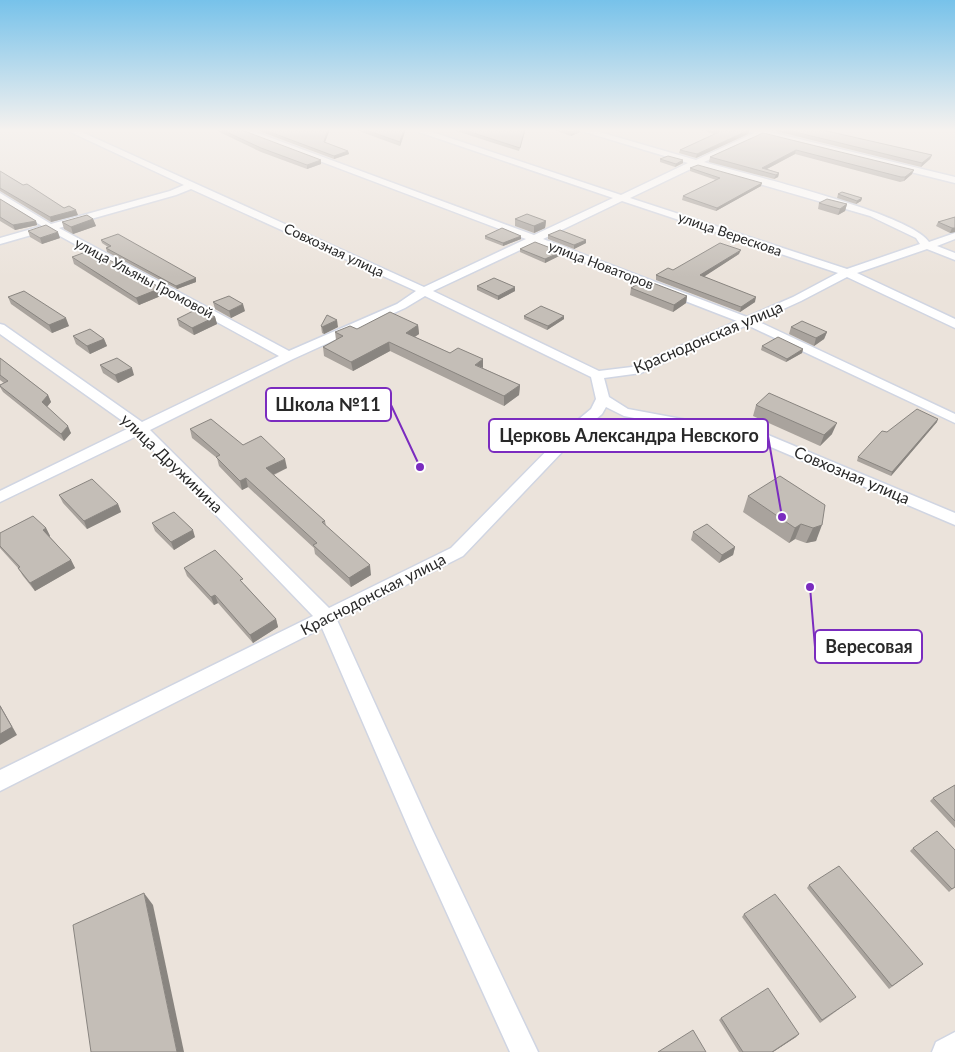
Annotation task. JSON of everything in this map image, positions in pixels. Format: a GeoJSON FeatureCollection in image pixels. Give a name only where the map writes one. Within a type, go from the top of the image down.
{"type":"FeatureCollection","features":[{"type":"Feature","properties":{"kind":"street","name":"Совхозная улица"},"geometry":{"type":"LineString","coordinates":[[177,178],[424,291],[597,375]]}},
{"type":"Feature","properties":{"kind":"street","name":"улица Новаторов"},"geometry":{"type":"LineString","coordinates":[[371,178],[747,321],[955,419]]}},
{"type":"Feature","properties":{"kind":"street","name":"улица Верескова"},"geometry":{"type":"LineString","coordinates":[[564,178],[847,273],[955,324]]}},
{"type":"Feature","properties":{"kind":"street"},"geometry":{"type":"LineString","coordinates":[[0,497],[289,356],[401,306],[424,291],[622,197],[666,178]]}},
{"type":"Feature","properties":{"kind":"street"},"geometry":{"type":"LineString","coordinates":[[748,178],[874,214],[920,236],[926,245],[955,257]]}},
{"type":"Feature","properties":{"kind":"street"},"geometry":{"type":"LineString","coordinates":[[0,241],[174,193],[192,185]]}},
{"type":"Feature","properties":{"kind":"street","name":"улица Ульяны Громовой"},"geometry":{"type":"LineString","coordinates":[[0,196],[50,227],[289,356]]}},
{"type":"Feature","properties":{"kind":"street","name":"Краснодонская улица"},"geometry":{"type":"LineString","coordinates":[[597,375],[636,370],[798,299],[847,273],[955,236]]}},
{"type":"Feature","properties":{"kind":"street","name":"улица Дружинина"},"geometry":{"type":"LineString","coordinates":[[0,328],[140,428],[327,618]]}},
{"type":"Feature","properties":{"kind":"street"},"geometry":{"type":"LineString","coordinates":[[597,375],[603,399]]}},
{"type":"Feature","properties":{"kind":"street","name":"Совхозная улица"},"geometry":{"type":"LineString","coordinates":[[603,399],[624,412],[763,438],[955,518]]}},
{"type":"Feature","properties":{"kind":"street","name":"Краснодонская улица"},"geometry":{"type":"LineString","coordinates":[[0,781],[457,552],[578,427],[597,412],[603,399]]}},
{"type":"Feature","properties":{"kind":"street"},"geometry":{"type":"LineString","coordinates":[[327,618],[422,835],[524,1052]]}},
{"type":"Feature","properties":{"kind":"street"},"geometry":{"type":"LineString","coordinates":[[946,1052],[955,1046]]}},
{"type":"Feature","properties":{"kind":"building"},"geometry":{"type":"Polygon","coordinates":[[[0,178],[12,178],[23,185],[27,184],[64,208],[69,206],[76,210],[50,217],[0,188],[0,178]]]}},
{"type":"Feature","properties":{"kind":"building"},"geometry":{"type":"Polygon","coordinates":[[[720,178],[745,178],[762,183],[717,208],[683,196],[720,178]]]}},
{"type":"Feature","properties":{"kind":"building"},"geometry":{"type":"Polygon","coordinates":[[[842,192],[862,198],[857,201],[838,194],[842,192]]]}},
{"type":"Feature","properties":{"kind":"building"},"geometry":{"type":"Polygon","coordinates":[[[0,199],[36,221],[13,225],[0,217],[0,199]]]}},
{"type":"Feature","properties":{"kind":"building"},"geometry":{"type":"Polygon","coordinates":[[[827,199],[847,204],[840,209],[819,203],[827,199]]]}},
{"type":"Feature","properties":{"kind":"building"},"geometry":{"type":"Polygon","coordinates":[[[527,214],[546,221],[534,226],[515,219],[527,214]]]}},
{"type":"Feature","properties":{"kind":"building"},"geometry":{"type":"Polygon","coordinates":[[[87,215],[93,219],[71,227],[62,222],[87,215]]]}},
{"type":"Feature","properties":{"kind":"building"},"geometry":{"type":"Polygon","coordinates":[[[955,217],[955,228],[938,222],[955,217]]]}},
{"type":"Feature","properties":{"kind":"building"},"geometry":{"type":"Polygon","coordinates":[[[46,225],[58,232],[40,238],[28,231],[46,225]]]}},
{"type":"Feature","properties":{"kind":"building"},"geometry":{"type":"Polygon","coordinates":[[[502,228],[521,236],[503,243],[485,236],[502,228]]]}},
{"type":"Feature","properties":{"kind":"building"},"geometry":{"type":"Polygon","coordinates":[[[560,230],[586,240],[574,245],[548,235],[560,230]]]}},
{"type":"Feature","properties":{"kind":"building"},"geometry":{"type":"Polygon","coordinates":[[[118,234],[196,278],[176,286],[106,248],[111,246],[101,240],[118,234]]]}},
{"type":"Feature","properties":{"kind":"building"},"geometry":{"type":"Polygon","coordinates":[[[535,242],[561,252],[545,259],[520,249],[535,242]]]}},
{"type":"Feature","properties":{"kind":"building"},"geometry":{"type":"Polygon","coordinates":[[[720,243],[741,250],[700,275],[756,297],[741,307],[656,275],[668,268],[673,270],[720,243]]]}},
{"type":"Feature","properties":{"kind":"building"},"geometry":{"type":"Polygon","coordinates":[[[91,250],[161,288],[136,298],[72,257],[91,250]]]}},
{"type":"Feature","properties":{"kind":"building"},"geometry":{"type":"Polygon","coordinates":[[[494,278],[515,287],[498,296],[477,286],[494,278]]]}},
{"type":"Feature","properties":{"kind":"building"},"geometry":{"type":"Polygon","coordinates":[[[645,280],[687,296],[674,305],[631,288],[645,280]]]}},
{"type":"Feature","properties":{"kind":"building"},"geometry":{"type":"Polygon","coordinates":[[[24,291],[66,318],[49,325],[8,297],[24,291]]]}},
{"type":"Feature","properties":{"kind":"building"},"geometry":{"type":"Polygon","coordinates":[[[229,296],[243,304],[229,311],[213,302],[229,296]]]}},
{"type":"Feature","properties":{"kind":"building"},"geometry":{"type":"Polygon","coordinates":[[[541,306],[564,316],[548,326],[524,316],[541,306]]]}},
{"type":"Feature","properties":{"kind":"building"},"geometry":{"type":"Polygon","coordinates":[[[199,308],[215,317],[192,328],[177,319],[199,308]]]}},
{"type":"Feature","properties":{"kind":"building"},"geometry":{"type":"Polygon","coordinates":[[[390,312],[418,325],[406,333],[450,353],[458,348],[483,359],[475,365],[520,385],[504,396],[389,342],[351,362],[323,347],[343,336],[335,332],[350,326],[357,329],[390,312]]]}},
{"type":"Feature","properties":{"kind":"building"},"geometry":{"type":"Polygon","coordinates":[[[327,315],[337,320],[322,327],[321,326],[327,315]]]}},
{"type":"Feature","properties":{"kind":"building"},"geometry":{"type":"Polygon","coordinates":[[[802,321],[827,332],[816,338],[791,327],[802,321]]]}},
{"type":"Feature","properties":{"kind":"building"},"geometry":{"type":"Polygon","coordinates":[[[90,329],[104,339],[87,346],[73,336],[90,329]]]}},
{"type":"Feature","properties":{"kind":"building"},"geometry":{"type":"Polygon","coordinates":[[[778,337],[803,349],[787,359],[762,346],[778,337]]]}},
{"type":"Feature","properties":{"kind":"building"},"geometry":{"type":"Polygon","coordinates":[[[0,358],[48,395],[42,402],[68,426],[61,434],[0,386],[8,381],[0,375],[0,358]]]}},
{"type":"Feature","properties":{"kind":"building"},"geometry":{"type":"Polygon","coordinates":[[[117,358],[132,368],[115,375],[100,365],[117,358]]]}},
{"type":"Feature","properties":{"kind":"building"},"geometry":{"type":"Polygon","coordinates":[[[769,393],[837,423],[824,435],[756,405],[769,393]]]}},
{"type":"Feature","properties":{"kind":"building"},"geometry":{"type":"Polygon","coordinates":[[[917,409],[938,419],[892,472],[858,457],[882,431],[887,432],[917,409]]]}},
{"type":"Feature","properties":{"kind":"building"},"geometry":{"type":"Polygon","coordinates":[[[211,419],[243,445],[261,436],[285,459],[266,468],[370,565],[349,578],[313,545],[317,543],[246,478],[240,481],[216,457],[220,455],[190,429],[211,419]]]}},
{"type":"Feature","properties":{"kind":"building"},"geometry":{"type":"Polygon","coordinates":[[[780,476],[825,505],[822,525],[813,528],[801,524],[795,528],[748,496],[780,476]]]}},
{"type":"Feature","properties":{"kind":"building"},"geometry":{"type":"Polygon","coordinates":[[[92,479],[118,504],[84,521],[59,495],[92,479]]]}},
{"type":"Feature","properties":{"kind":"building"},"geometry":{"type":"Polygon","coordinates":[[[174,512],[193,530],[171,542],[152,523],[174,512]]]}},
{"type":"Feature","properties":{"kind":"building"},"geometry":{"type":"Polygon","coordinates":[[[33,516],[46,528],[43,530],[71,560],[30,583],[18,568],[20,567],[0,546],[0,533],[33,516]]]}},
{"type":"Feature","properties":{"kind":"building"},"geometry":{"type":"Polygon","coordinates":[[[707,524],[735,547],[722,555],[693,532],[707,524]]]}},
{"type":"Feature","properties":{"kind":"building"},"geometry":{"type":"Polygon","coordinates":[[[215,550],[243,579],[240,580],[276,619],[250,635],[215,595],[211,597],[184,568],[215,550]]]}},
{"type":"Feature","properties":{"kind":"building"},"geometry":{"type":"Polygon","coordinates":[[[0,706],[12,727],[0,734],[0,706]]]}},
{"type":"Feature","properties":{"kind":"building"},"geometry":{"type":"Polygon","coordinates":[[[955,785],[955,821],[933,798],[955,785]]]}},
{"type":"Feature","properties":{"kind":"building"},"geometry":{"type":"Polygon","coordinates":[[[937,831],[955,850],[955,887],[952,889],[913,848],[937,831]]]}},
{"type":"Feature","properties":{"kind":"building"},"geometry":{"type":"Polygon","coordinates":[[[839,866],[923,964],[892,986],[809,885],[839,866]]]}},
{"type":"Feature","properties":{"kind":"building"},"geometry":{"type":"Polygon","coordinates":[[[144,893],[177,1052],[91,1052],[73,925],[144,893]]]}},
{"type":"Feature","properties":{"kind":"building"},"geometry":{"type":"Polygon","coordinates":[[[775,894],[856,997],[822,1020],[744,914],[775,894]]]}},
{"type":"Feature","properties":{"kind":"building"},"geometry":{"type":"Polygon","coordinates":[[[768,988],[799,1034],[772,1052],[743,1052],[721,1018],[768,988]]]}},
{"type":"Feature","properties":{"kind":"building"},"geometry":{"type":"Polygon","coordinates":[[[693,1030],[706,1052],[658,1052],[693,1030]]]}},
{"type":"Feature","properties":{"kind":"place","name":"Школа №11"},"geometry":{"type":"Point","coordinates":[420,467]}},
{"type":"Feature","properties":{"kind":"place","name":"Церковь Александра Невского"},"geometry":{"type":"Point","coordinates":[782,517]}},
{"type":"Feature","properties":{"kind":"place","name":"Вересовая"},"geometry":{"type":"Point","coordinates":[810,587]}}]}
